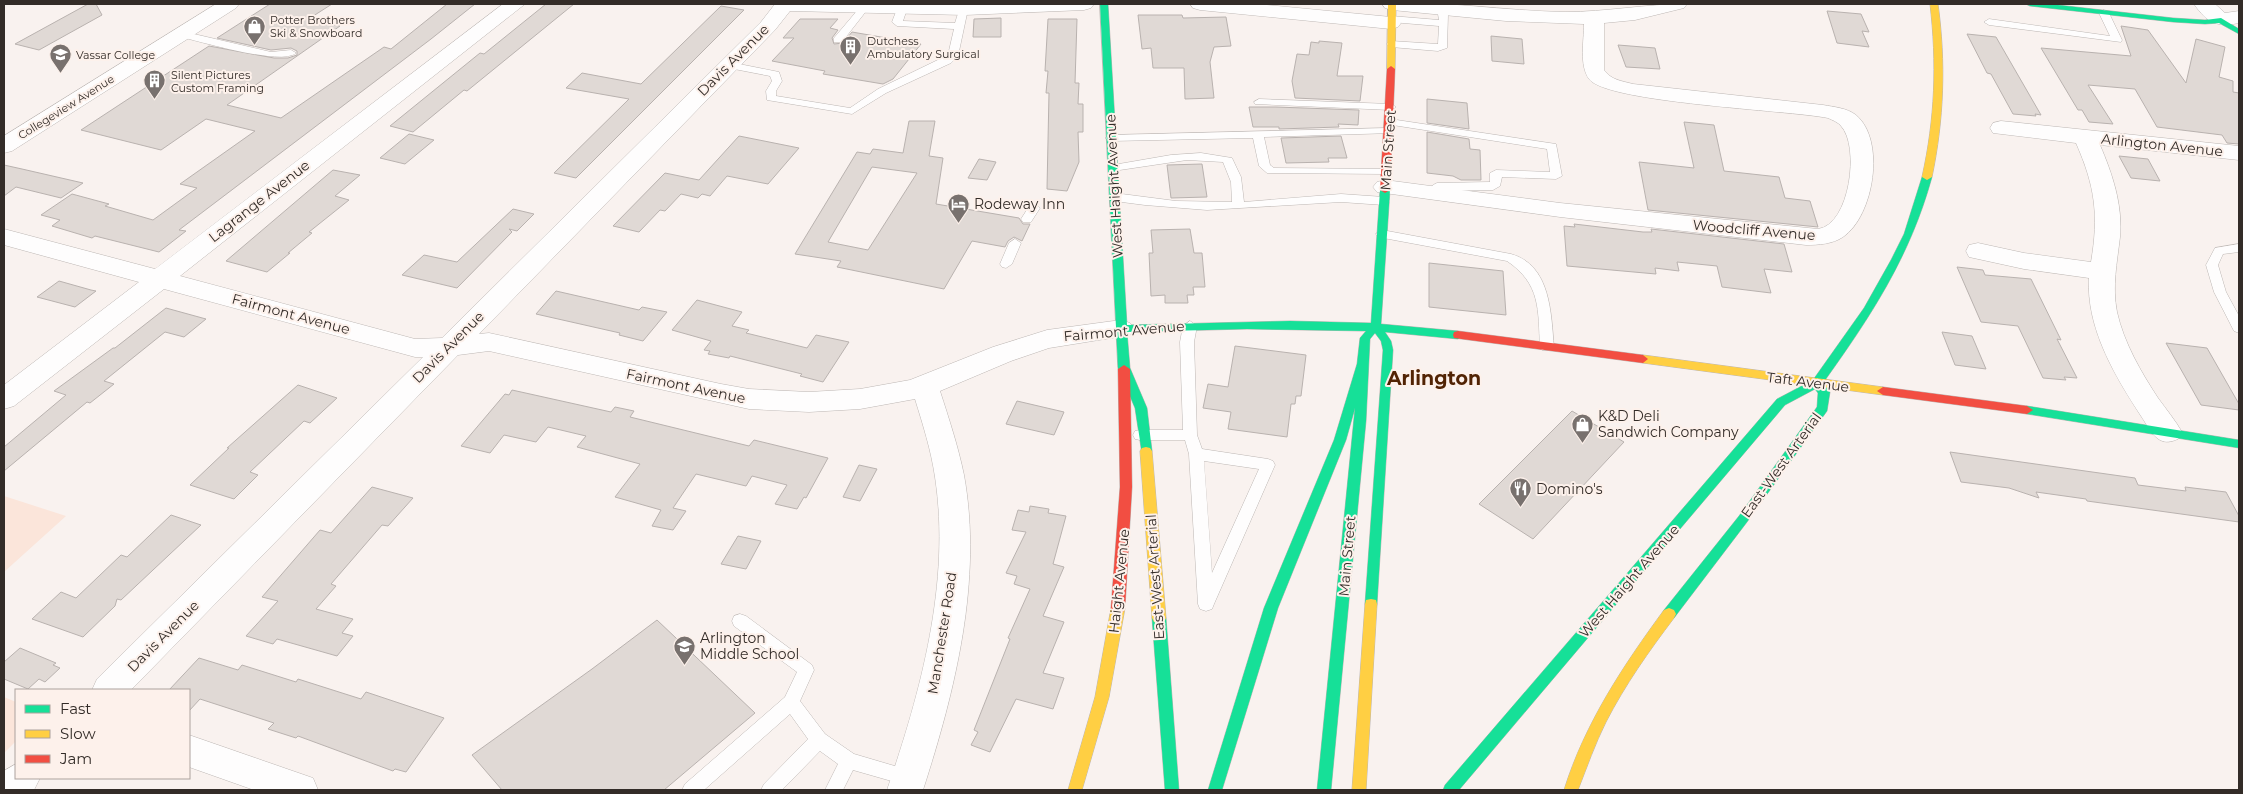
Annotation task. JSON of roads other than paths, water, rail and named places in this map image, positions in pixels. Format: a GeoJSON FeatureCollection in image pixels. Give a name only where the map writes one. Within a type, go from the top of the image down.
{"type":"FeatureCollection","features":[{"type":"Feature","properties":{"kind":"main road","name":"West Haight Avenue"},"geometry":{"type":"LineString","coordinates":[[1104,4],[1124,368]]}},
{"type":"Feature","properties":{"kind":"main road"},"geometry":{"type":"LineString","coordinates":[[1817,383],[1882,290],[1902,250],[1920,203],[1932,157],[1940,105],[1940,43],[1934,4]]}},
{"type":"Feature","properties":{"kind":"main road"},"geometry":{"type":"LineString","coordinates":[[2030,4],[2104,14],[2205,22],[2230,18],[2239,32]]}},
{"type":"Feature","properties":{"kind":"main road","name":"Main Street"},"geometry":{"type":"LineString","coordinates":[[1324,790],[1360,421],[1361,366],[1366,338],[1376,326],[1391,107],[1391,13]]}},
{"type":"Feature","properties":{"kind":"main road","name":"Fairmont Avenue"},"geometry":{"type":"LineString","coordinates":[[1121,330],[1278,324],[1376,326]]}},
{"type":"Feature","properties":{"kind":"main road","name":"Taft Avenue"},"geometry":{"type":"LineString","coordinates":[[1376,326],[1416,329],[2030,410],[2239,444]]}},
{"type":"Feature","properties":{"kind":"main road","name":"Main Street"},"geometry":{"type":"LineString","coordinates":[[1359,790],[1388,357],[1386,341],[1376,326]]}},
{"type":"Feature","properties":{"kind":"main road"},"geometry":{"type":"LineString","coordinates":[[1215,790],[1271,608],[1340,440],[1361,366]]}},
{"type":"Feature","properties":{"kind":"main road","name":"East-West Arterial"},"geometry":{"type":"LineString","coordinates":[[1124,368],[1141,408],[1145,435],[1172,790]]}},
{"type":"Feature","properties":{"kind":"main road","name":"Haight Avenue"},"geometry":{"type":"LineString","coordinates":[[1075,790],[1105,685],[1113,640],[1123,558],[1128,436],[1124,368]]}},
{"type":"Feature","properties":{"kind":"main road","name":"West Haight Avenue"},"geometry":{"type":"LineString","coordinates":[[1450,790],[1781,402],[1791,394],[1817,383]]}},
{"type":"Feature","properties":{"kind":"main road","name":"East-West Arterial"},"geometry":{"type":"LineString","coordinates":[[1571,790],[1596,728],[1624,677],[1823,408],[1824,392],[1817,383]]}},
{"type":"Feature","properties":{"kind":"street","name":"Collegeview Avenue"},"geometry":{"type":"LineString","coordinates":[[4,146],[229,4]]}},
{"type":"Feature","properties":{"kind":"street","name":"Lagrange Avenue"},"geometry":{"type":"LineString","coordinates":[[4,398],[515,4]]}},
{"type":"Feature","properties":{"kind":"street"},"geometry":{"type":"LineString","coordinates":[[784,4],[902,9],[961,18],[1084,4]]}},
{"type":"Feature","properties":{"kind":"street","name":"Davis Avenue"},"geometry":{"type":"LineString","coordinates":[[110,689],[768,26],[784,4]]}},
{"type":"Feature","properties":{"kind":"street"},"geometry":{"type":"LineString","coordinates":[[1211,4],[1443,16],[1594,17],[1623,16],[1677,4]]}},
{"type":"Feature","properties":{"kind":"street"},"geometry":{"type":"LineString","coordinates":[[2204,4],[2230,18]]}},
{"type":"Feature","properties":{"kind":"street","name":"Woodcliff Avenue"},"geometry":{"type":"LineString","coordinates":[[1385,186],[1560,210],[1806,237],[1830,234],[1840,228],[1852,207],[1862,178],[1861,147],[1857,132],[1848,120],[1837,114],[1823,111],[1651,93],[1606,83],[1598,77],[1594,70],[1594,17]]}},
{"type":"Feature","properties":{"kind":"street","name":"Arlington Avenue"},"geometry":{"type":"LineString","coordinates":[[2001,128],[2239,153]]}},
{"type":"Feature","properties":{"kind":"street","name":"Arlington Avenue"},"geometry":{"type":"LineString","coordinates":[[2085,137],[2100,174],[2108,210],[2108,238],[2102,271],[2102,299],[2110,331],[2130,373],[2155,415],[2168,432]]}},
{"type":"Feature","properties":{"kind":"street","name":"Fairmont Avenue"},"geometry":{"type":"LineString","coordinates":[[4,237],[415,348],[448,347],[489,342],[721,394],[779,402],[860,399],[925,386],[1002,354],[1046,339],[1121,330]]}},
{"type":"Feature","properties":{"kind":"street"},"geometry":{"type":"LineString","coordinates":[[1978,251],[2038,264],[2102,271]]}},
{"type":"Feature","properties":{"kind":"street","name":"Manchester Road"},"geometry":{"type":"LineString","coordinates":[[907,784],[922,740],[940,658],[952,585],[954,552],[954,518],[951,489],[944,454],[925,386]]}},
{"type":"Feature","properties":{"kind":"street"},"geometry":{"type":"LineString","coordinates":[[190,750],[300,790]]}},
{"type":"Feature","properties":{"kind":"street"},"geometry":{"type":"LineString","coordinates":[[9,790],[21,779]]}},
{"type":"Feature","properties":{"kind":"lane"},"geometry":{"type":"LineString","coordinates":[[838,40],[864,8]]}},
{"type":"Feature","properties":{"kind":"lane"},"geometry":{"type":"LineString","coordinates":[[1989,22],[2118,40],[2104,14]]}},
{"type":"Feature","properties":{"kind":"lane"},"geometry":{"type":"LineString","coordinates":[[1391,44],[1438,48],[1443,46],[1443,16]]}},
{"type":"Feature","properties":{"kind":"lane"},"geometry":{"type":"LineString","coordinates":[[729,65],[775,74],[777,81],[771,91],[771,98],[852,111],[882,91],[947,61],[953,56],[961,18]]}},
{"type":"Feature","properties":{"kind":"lane"},"geometry":{"type":"LineString","coordinates":[[181,34],[271,55],[291,53]]}},
{"type":"Feature","properties":{"kind":"lane"},"geometry":{"type":"LineString","coordinates":[[1258,102],[1391,107]]}},
{"type":"Feature","properties":{"kind":"lane"},"geometry":{"type":"LineString","coordinates":[[1111,138],[1389,127],[1552,146],[1556,176],[1496,173],[1496,183],[1493,186],[1452,185],[1437,187],[1432,193]]}},
{"type":"Feature","properties":{"kind":"lane"},"geometry":{"type":"LineString","coordinates":[[1257,133],[1265,166],[1271,171],[1385,186]]}},
{"type":"Feature","properties":{"kind":"lane"},"geometry":{"type":"LineString","coordinates":[[1113,168],[1194,157],[1217,157],[1228,160],[1239,191],[1238,206]]}},
{"type":"Feature","properties":{"kind":"lane"},"geometry":{"type":"LineString","coordinates":[[1114,197],[1166,206],[1212,208],[1341,198],[1385,186]]}},
{"type":"Feature","properties":{"kind":"lane"},"geometry":{"type":"LineString","coordinates":[[1027,220],[1034,208]]}},
{"type":"Feature","properties":{"kind":"lane"},"geometry":{"type":"LineString","coordinates":[[1382,234],[1511,258],[1526,266],[1535,276],[1544,296],[1547,347]]}},
{"type":"Feature","properties":{"kind":"lane"},"geometry":{"type":"LineString","coordinates":[[1006,264],[1015,243]]}},
{"type":"Feature","properties":{"kind":"lane"},"geometry":{"type":"LineString","coordinates":[[2239,248],[2219,251],[2212,264],[2220,292],[2239,328]]}},
{"type":"Feature","properties":{"kind":"lane"},"geometry":{"type":"LineString","coordinates":[[1190,326],[1187,342],[1190,435],[1196,454],[1206,604],[1268,465],[1196,454]]}},
{"type":"Feature","properties":{"kind":"lane"},"geometry":{"type":"LineString","coordinates":[[1128,436],[1190,435]]}},
{"type":"Feature","properties":{"kind":"lane"},"geometry":{"type":"LineString","coordinates":[[691,790],[791,702],[806,670],[740,620]]}},
{"type":"Feature","properties":{"kind":"lane"},"geometry":{"type":"LineString","coordinates":[[791,702],[819,740],[849,761],[907,784]]}},
{"type":"Feature","properties":{"kind":"lane"},"geometry":{"type":"LineString","coordinates":[[770,790],[819,740]]}},
{"type":"Feature","properties":{"kind":"lane"},"geometry":{"type":"LineString","coordinates":[[834,790],[849,761]]}},
{"type":"Feature","properties":{"kind":"place","name":"Potter Brothers Ski & Snowboard"},"geometry":{"type":"Point","coordinates":[254,45]}},
{"type":"Feature","properties":{"kind":"place","name":"Dutchess Ambulatory Surgical"},"geometry":{"type":"Point","coordinates":[851,66]}},
{"type":"Feature","properties":{"kind":"place","name":"Vassar College"},"geometry":{"type":"Point","coordinates":[60,74]}},
{"type":"Feature","properties":{"kind":"place","name":"Silent Pictures Custom Framing"},"geometry":{"type":"Point","coordinates":[155,100]}},
{"type":"Feature","properties":{"kind":"place","name":"Rodeway Inn"},"geometry":{"type":"Point","coordinates":[958,223]}},
{"type":"Feature","properties":{"kind":"place","name":"K&D Deli Sandwich Company"},"geometry":{"type":"Point","coordinates":[1582,443]}},
{"type":"Feature","properties":{"kind":"place","name":"Domino's"},"geometry":{"type":"Point","coordinates":[1520,508]}},
{"type":"Feature","properties":{"kind":"place","name":"Arlington Middle School"},"geometry":{"type":"Point","coordinates":[684,665]}},
{"type":"Feature","properties":{"kind":"district","name":"Arlington"},"geometry":{"type":"Point","coordinates":[1434,378]}}]}
